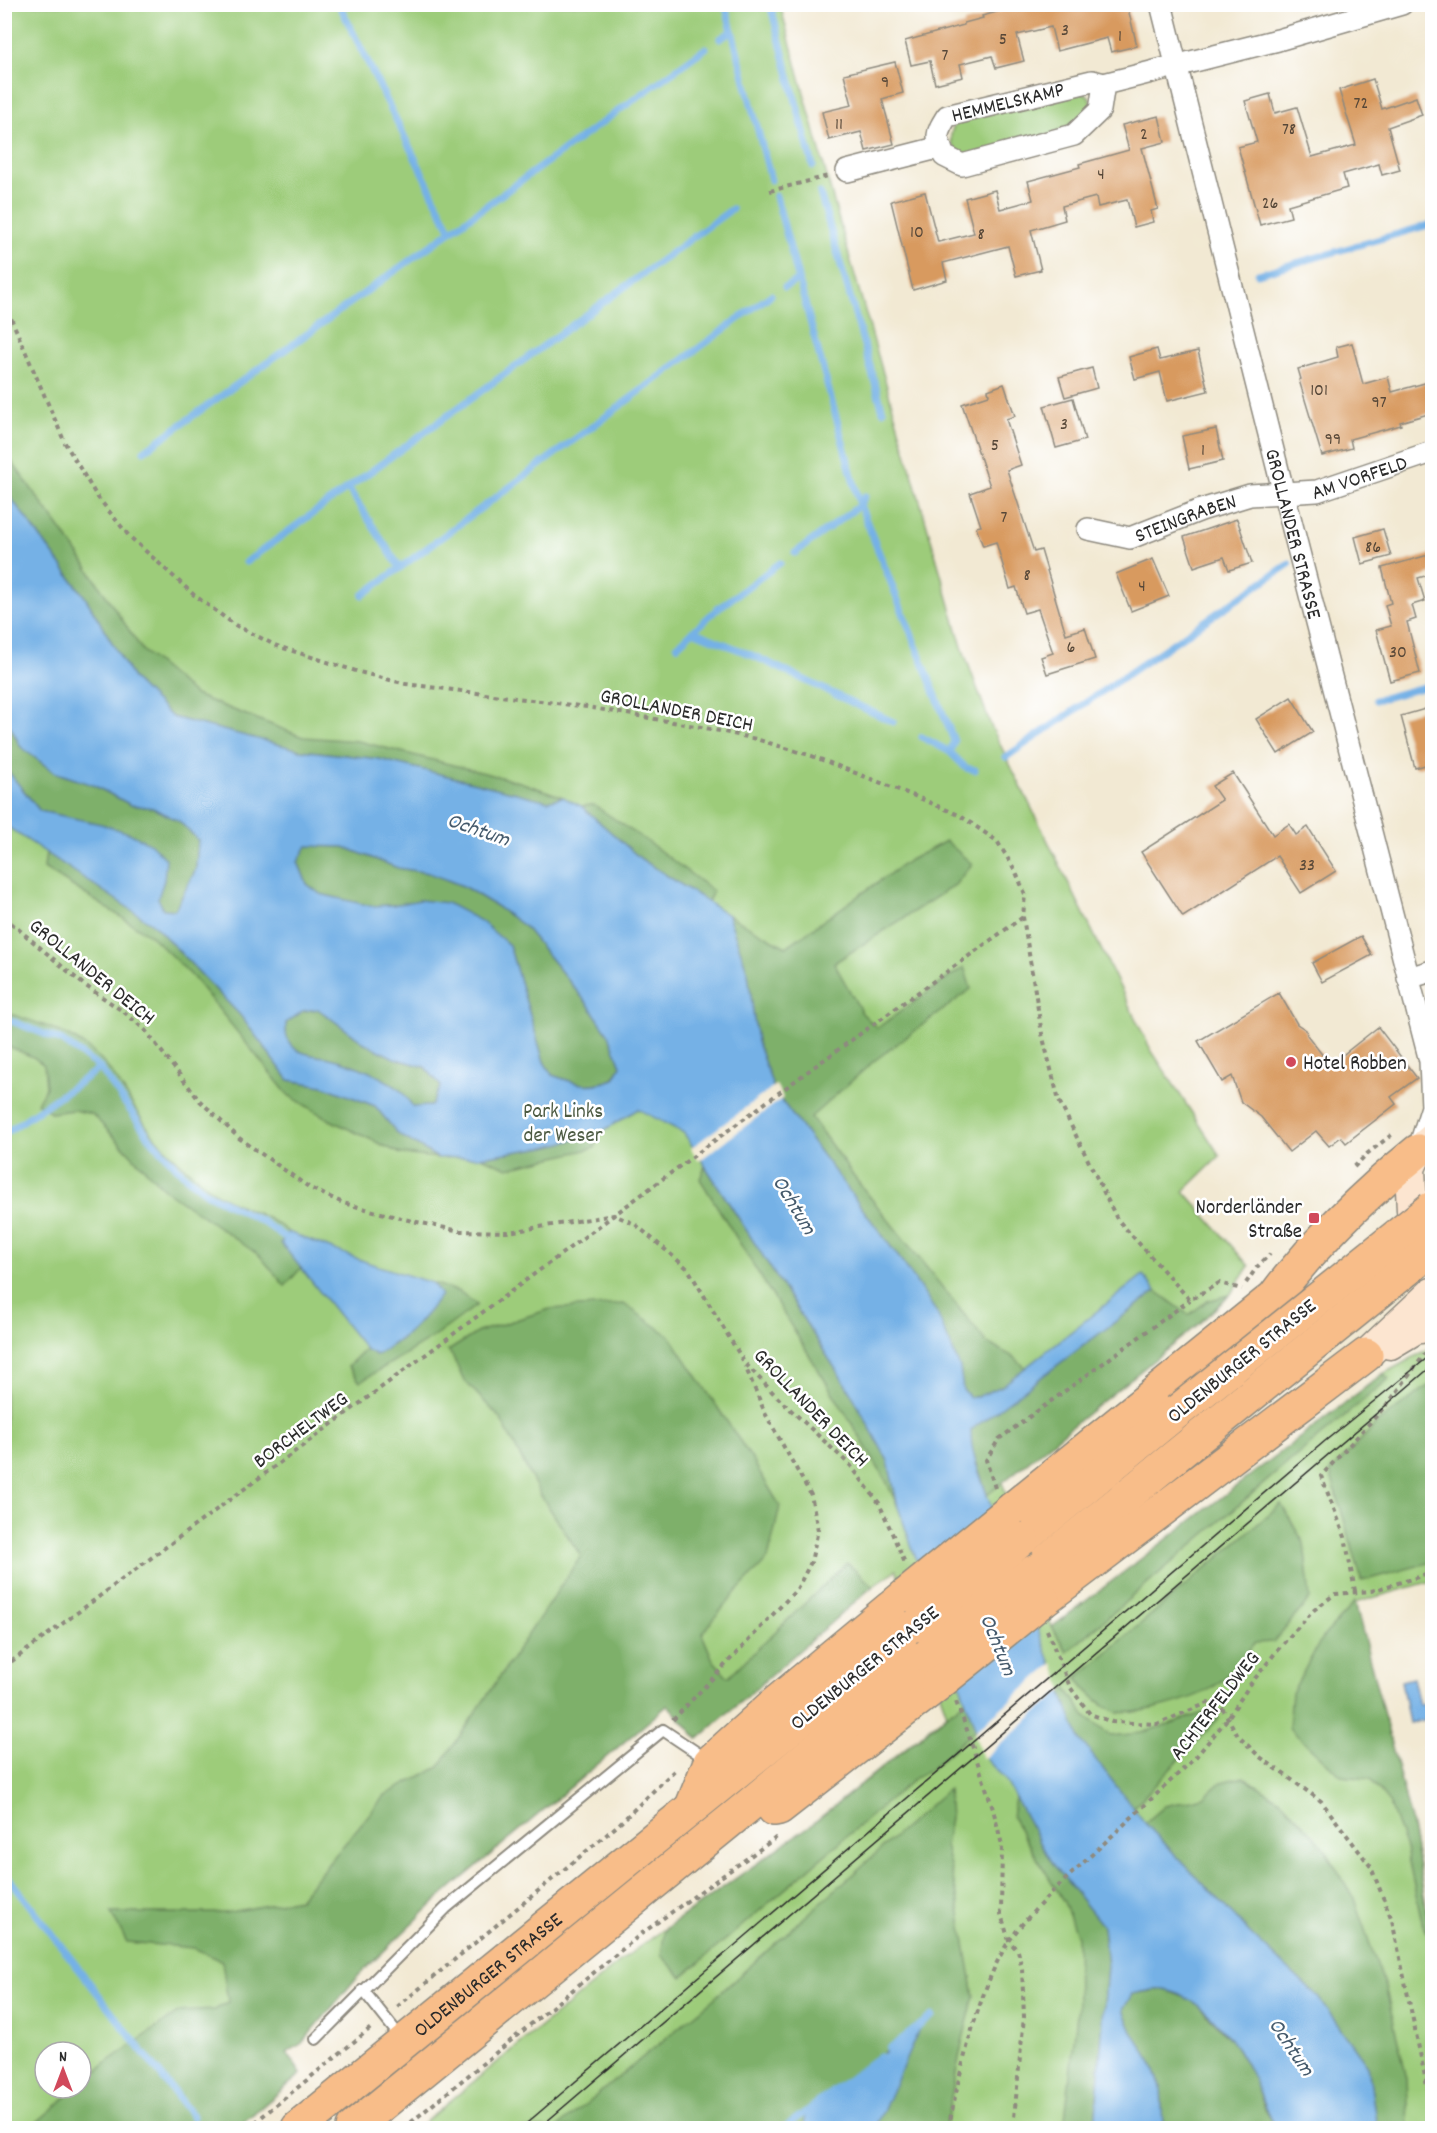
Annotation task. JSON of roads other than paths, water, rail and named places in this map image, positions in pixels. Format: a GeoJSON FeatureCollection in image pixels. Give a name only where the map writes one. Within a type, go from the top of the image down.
{"type":"FeatureCollection","features":[{"type":"Feature","properties":{"kind":"highway"},"geometry":{"type":"LineString","coordinates":[[691,1809],[703,1756],[772,1706],[1274,1297],[1297,1266],[1329,1232],[1380,1182],[1425,1145]]}},
{"type":"Feature","properties":{"kind":"highway","name":"OLDENBURGER STRASSE"},"geometry":{"type":"LineString","coordinates":[[298,2128],[394,2030],[691,1809],[1178,1411],[1432,1208]]}},
{"type":"Feature","properties":{"kind":"highway","name":"OLDENBURGER STRASSE"},"geometry":{"type":"LineString","coordinates":[[353,2128],[726,1823],[932,1671],[1038,1586],[1198,1438],[1432,1249]]}},
{"type":"Feature","properties":{"kind":"highway"},"geometry":{"type":"LineString","coordinates":[[1038,1586],[1366,1355]]}},
{"type":"Feature","properties":{"kind":"street","name":"GROLLANDER STRASSE"},"geometry":{"type":"LineString","coordinates":[[1161,4],[1284,494],[1431,1062],[1432,1107],[1425,1145],[1410,1168],[1412,1211],[1432,1249]]}},
{"type":"Feature","properties":{"kind":"street","name":"HEMMELSKAMP"},"geometry":{"type":"LineString","coordinates":[[1104,84],[1100,110],[1074,135],[962,165],[944,156],[938,139],[938,130],[947,116],[1092,81],[1104,84],[1287,38],[1402,4]]}},
{"type":"Feature","properties":{"kind":"street","name":"HEMMELSKAMP"},"geometry":{"type":"LineString","coordinates":[[847,171],[941,147]]}},
{"type":"Feature","properties":{"kind":"street","name":"AM VORFELD"},"geometry":{"type":"LineString","coordinates":[[1284,494],[1317,491],[1432,452]]}},
{"type":"Feature","properties":{"kind":"street","name":"STEINGRABEN"},"geometry":{"type":"LineString","coordinates":[[1088,529],[1130,538],[1201,510],[1250,495],[1284,494]]}},
{"type":"Feature","properties":{"kind":"street"},"geometry":{"type":"LineString","coordinates":[[1408,978],[1432,971]]}},
{"type":"Feature","properties":{"kind":"street"},"geometry":{"type":"LineString","coordinates":[[1366,1355],[1432,1293]]}},
{"type":"Feature","properties":{"kind":"street"},"geometry":{"type":"LineString","coordinates":[[1366,1355],[1415,1329],[1429,1340]]}},
{"type":"Feature","properties":{"kind":"lane"},"geometry":{"type":"LineString","coordinates":[[316,2039],[446,1908],[663,1730],[703,1756]]}},
{"type":"Feature","properties":{"kind":"lane"},"geometry":{"type":"LineString","coordinates":[[363,1990],[394,2030]]}},
{"type":"Feature","properties":{"kind":"water","name":"Ochtum"},"geometry":{"type":"Polygon","coordinates":[[[5,490],[85,597],[134,680],[172,717],[300,750],[379,759],[548,801],[563,797],[581,806],[641,859],[728,915],[748,973],[757,1042],[775,1092],[906,1267],[937,1313],[960,1368],[963,1390],[970,1397],[977,1397],[1002,1386],[1143,1275],[1156,1291],[971,1430],[976,1463],[1079,1738],[1145,1823],[1251,1934],[1317,1996],[1368,2066],[1377,2128],[1276,2128],[1246,2065],[1218,2023],[1178,1994],[1164,1990],[1152,1990],[1132,1994],[1123,2010],[1132,2032],[1149,2056],[1161,2087],[1163,2128],[1095,2128],[1107,1966],[1103,1926],[1050,1860],[1004,1778],[986,1759],[898,1507],[888,1461],[851,1393],[684,1133],[638,1109],[598,1134],[545,1147],[481,1157],[438,1158],[398,1134],[375,1106],[323,1086],[289,1080],[240,1015],[154,925],[5,825],[4,770],[11,775],[40,811],[101,824],[129,833],[151,844],[166,859],[164,880],[158,898],[163,909],[175,910],[196,869],[198,840],[179,821],[153,808],[131,805],[93,785],[54,772],[21,747],[5,716],[5,490]],[[307,846],[298,862],[307,884],[320,894],[371,906],[420,900],[447,903],[481,921],[509,945],[544,1062],[552,1075],[589,1085],[614,1079],[621,1066],[609,1035],[590,1007],[525,927],[463,886],[429,873],[398,868],[344,847],[307,846]],[[318,1009],[303,1011],[286,1023],[286,1034],[291,1045],[309,1055],[348,1063],[378,1076],[402,1092],[413,1107],[431,1106],[441,1086],[425,1067],[394,1058],[363,1042],[318,1009]]]}},
{"type":"Feature","properties":{"kind":"water"},"geometry":{"type":"Polygon","coordinates":[[[288,1232],[369,1263],[432,1283],[441,1295],[412,1329],[396,1343],[376,1355],[365,1349],[281,1243],[288,1232]]]}},
{"type":"Feature","properties":{"kind":"water"},"geometry":{"type":"Polygon","coordinates":[[[1413,1678],[1419,1705],[1432,1703],[1432,1718],[1409,1723],[1401,1681],[1413,1678]]]}},
{"type":"Feature","properties":{"kind":"water"},"geometry":{"type":"Polygon","coordinates":[[[921,2025],[874,2128],[806,2128],[804,2113],[921,2025]]]}},
{"type":"Feature","properties":{"kind":"waterway"},"geometry":{"type":"LineString","coordinates":[[339,4],[451,231]]}},
{"type":"Feature","properties":{"kind":"waterway"},"geometry":{"type":"LineString","coordinates":[[725,4],[771,180]]}},
{"type":"Feature","properties":{"kind":"waterway"},"geometry":{"type":"LineString","coordinates":[[770,4],[813,166]]}},
{"type":"Feature","properties":{"kind":"waterway"},"geometry":{"type":"LineString","coordinates":[[720,39],[732,31]]}},
{"type":"Feature","properties":{"kind":"waterway"},"geometry":{"type":"LineString","coordinates":[[144,451],[706,48]]}},
{"type":"Feature","properties":{"kind":"waterway"},"geometry":{"type":"LineString","coordinates":[[820,193],[883,411]]}},
{"type":"Feature","properties":{"kind":"waterway"},"geometry":{"type":"LineString","coordinates":[[776,196],[860,505],[954,741],[950,752]]}},
{"type":"Feature","properties":{"kind":"waterway"},"geometry":{"type":"LineString","coordinates":[[246,562],[732,209]]}},
{"type":"Feature","properties":{"kind":"waterway"},"geometry":{"type":"LineString","coordinates":[[1258,274],[1432,224]]}},
{"type":"Feature","properties":{"kind":"waterway"},"geometry":{"type":"LineString","coordinates":[[785,287],[798,280]]}},
{"type":"Feature","properties":{"kind":"waterway"},"geometry":{"type":"LineString","coordinates":[[363,595],[771,295]]}},
{"type":"Feature","properties":{"kind":"waterway"},"geometry":{"type":"LineString","coordinates":[[348,488],[400,568]]}},
{"type":"Feature","properties":{"kind":"waterway"},"geometry":{"type":"LineString","coordinates":[[795,553],[860,505],[865,496]]}},
{"type":"Feature","properties":{"kind":"waterway"},"geometry":{"type":"LineString","coordinates":[[677,646],[716,610],[780,563]]}},
{"type":"Feature","properties":{"kind":"waterway"},"geometry":{"type":"LineString","coordinates":[[1006,757],[1289,564]]}},
{"type":"Feature","properties":{"kind":"waterway"},"geometry":{"type":"LineString","coordinates":[[693,631],[754,656],[893,722]]}},
{"type":"Feature","properties":{"kind":"waterway"},"geometry":{"type":"LineString","coordinates":[[1376,700],[1432,685]]}},
{"type":"Feature","properties":{"kind":"waterway"},"geometry":{"type":"LineString","coordinates":[[922,737],[950,752],[966,768],[975,770]]}},
{"type":"Feature","properties":{"kind":"waterway"},"geometry":{"type":"LineString","coordinates":[[4,1018],[62,1041],[100,1068],[149,1137],[184,1175],[208,1194],[263,1222],[286,1238]]}},
{"type":"Feature","properties":{"kind":"waterway"},"geometry":{"type":"LineString","coordinates":[[4,1134],[100,1068]]}},
{"type":"Feature","properties":{"kind":"waterway"},"geometry":{"type":"LineString","coordinates":[[4,1872],[193,2117]]}},
{"type":"Feature","properties":{"kind":"waterway"},"geometry":{"type":"LineString","coordinates":[[889,2049],[932,2016]]}},
{"type":"Feature","properties":{"kind":"waterway"},"geometry":{"type":"LineString","coordinates":[[784,2128],[880,2056]]}},
{"type":"Feature","properties":{"kind":"tram line"},"geometry":{"type":"LineString","coordinates":[[521,2128],[1325,1441],[1432,1354]]}},
{"type":"Feature","properties":{"kind":"tram line"},"geometry":{"type":"LineString","coordinates":[[539,2128],[1432,1366]]}},
{"type":"Feature","properties":{"kind":"place","name":"Hotel Robben"},"geometry":{"type":"Point","coordinates":[1291,1062]}},
{"type":"Feature","properties":{"kind":"place","name":"Norderländer Straße"},"geometry":{"type":"Point","coordinates":[1314,1218]}},
{"type":"Feature","properties":{"kind":"park label","name":"Park Links der Weser"},"geometry":{"type":"Point","coordinates":[563,1122]}}]}
